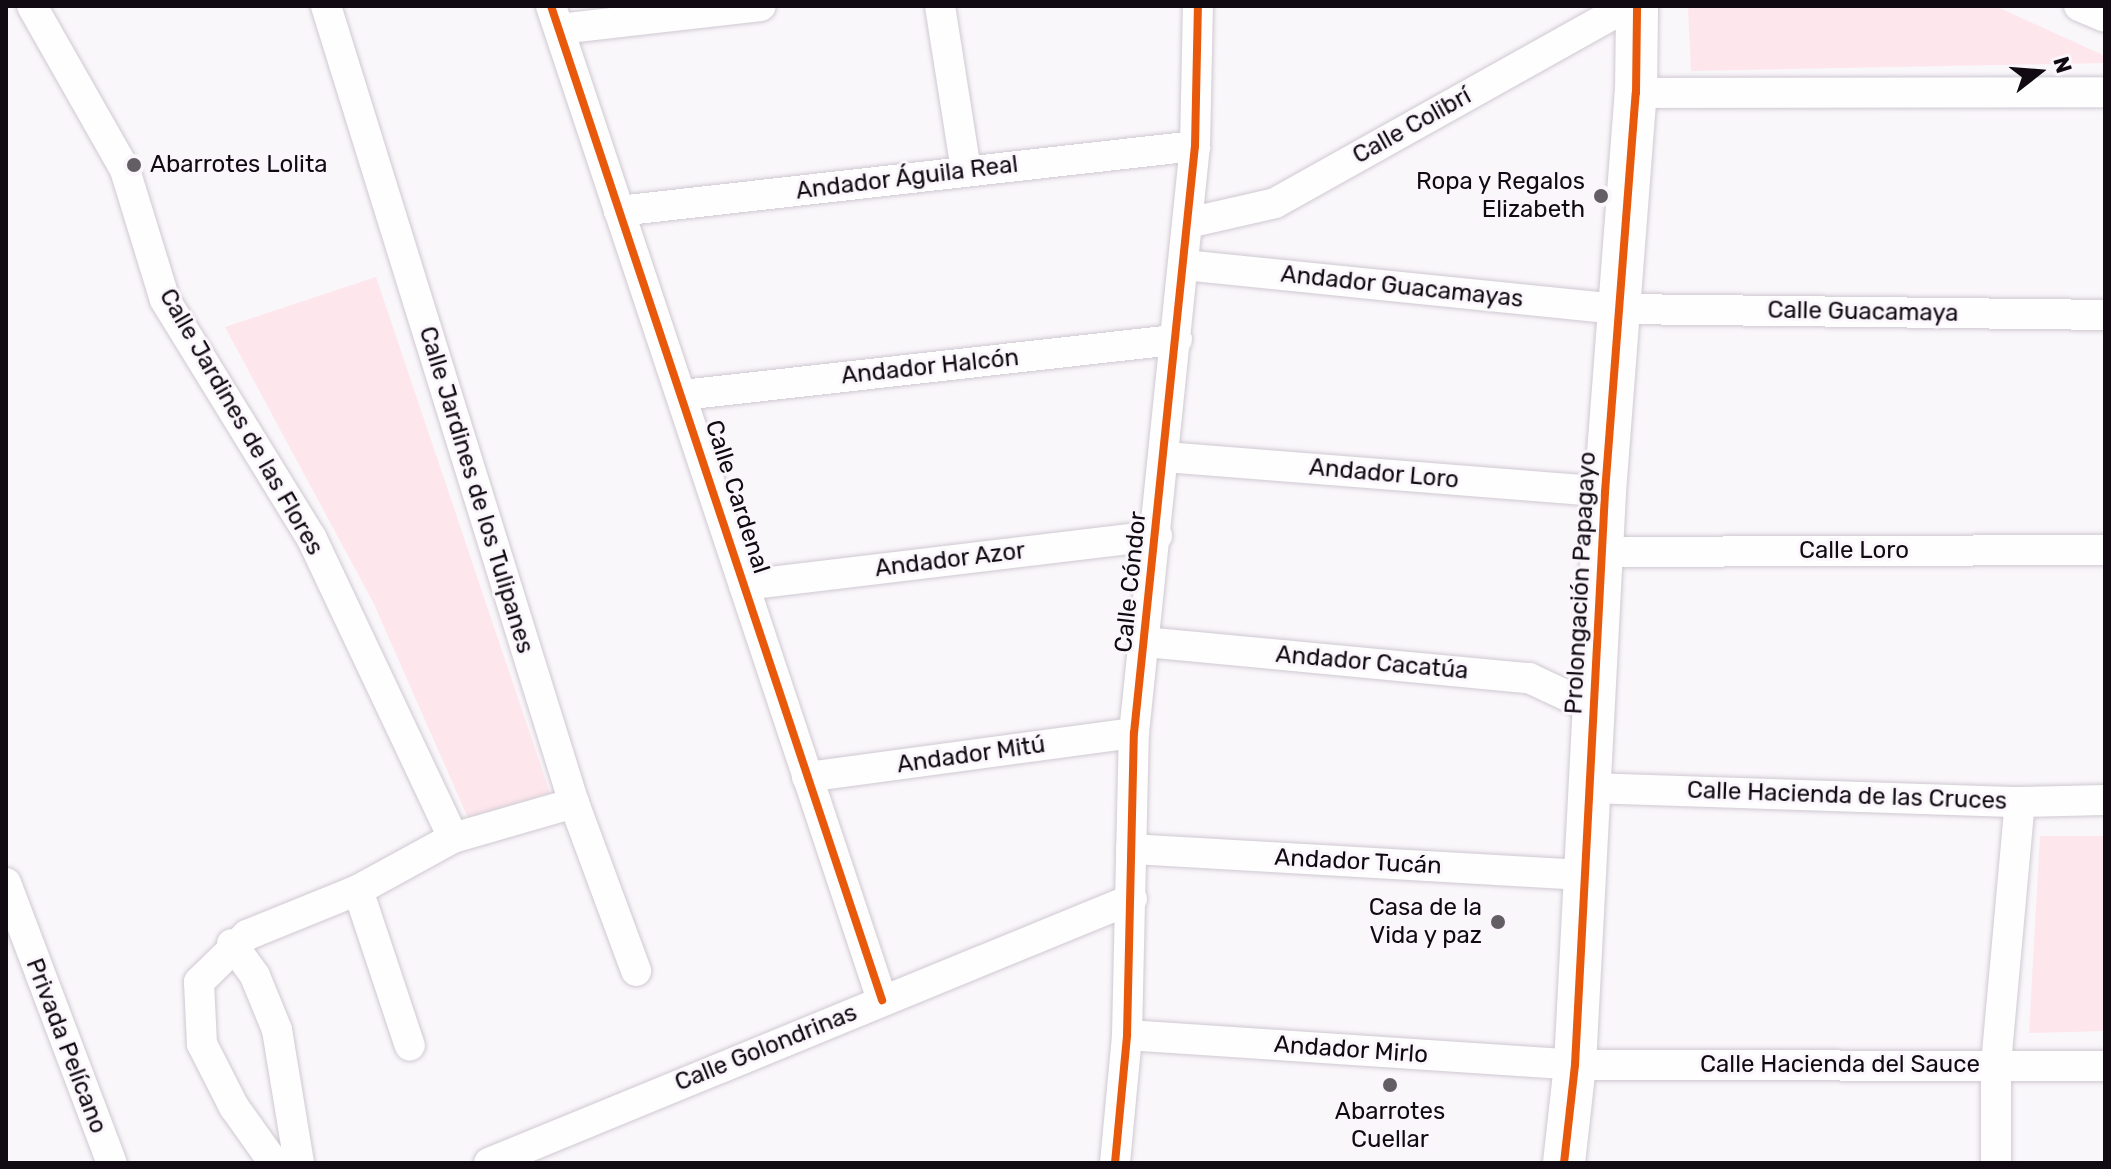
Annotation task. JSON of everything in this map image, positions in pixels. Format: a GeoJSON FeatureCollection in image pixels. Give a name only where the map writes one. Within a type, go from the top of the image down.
{"type":"FeatureCollection","features":[{"type":"Feature","properties":{"kind":"street","name":"Calle Jardines de las Flores"},"geometry":{"type":"LineString","coordinates":[[32,6],[125,170],[165,300],[311,537],[453,838]]}},
{"type":"Feature","properties":{"kind":"street","name":"Calle Jardines de los Tulipanes"},"geometry":{"type":"LineString","coordinates":[[326,6],[574,803],[636,971]]}},
{"type":"Feature","properties":{"kind":"street"},"geometry":{"type":"LineString","coordinates":[[555,18],[761,6]]}},
{"type":"Feature","properties":{"kind":"street"},"geometry":{"type":"LineString","coordinates":[[940,6],[966,171]]}},
{"type":"Feature","properties":{"kind":"street","name":"Calle Cóndor"},"geometry":{"type":"LineString","coordinates":[[1115,1163],[1127,1035],[1134,733],[1157,536],[1195,146],[1198,6]]}},
{"type":"Feature","properties":{"kind":"street","name":"Calle Colibrí"},"geometry":{"type":"LineString","coordinates":[[1188,223],[1275,203],[1627,6]]}},
{"type":"Feature","properties":{"kind":"street","name":"Prolongación Papagayo"},"geometry":{"type":"LineString","coordinates":[[1564,1163],[1575,1065],[1605,492],[1636,93],[1637,6]]}},
{"type":"Feature","properties":{"kind":"street"},"geometry":{"type":"LineString","coordinates":[[2079,6],[2105,17]]}},
{"type":"Feature","properties":{"kind":"street","name":"Calle Cardenal"},"geometry":{"type":"LineString","coordinates":[[555,18],[882,1000]]}},
{"type":"Feature","properties":{"kind":"street"},"geometry":{"type":"LineString","coordinates":[[1636,93],[2105,92]]}},
{"type":"Feature","properties":{"kind":"street","name":"Andador Águila Real"},"geometry":{"type":"LineString","coordinates":[[619,211],[1195,146]]}},
{"type":"Feature","properties":{"kind":"street","name":"Andador Guacamayas"},"geometry":{"type":"LineString","coordinates":[[1184,265],[1620,309]]}},
{"type":"Feature","properties":{"kind":"street","name":"Calle Guacamaya"},"geometry":{"type":"LineString","coordinates":[[1620,309],[2105,315]]}},
{"type":"Feature","properties":{"kind":"street","name":"Andador Halcón"},"geometry":{"type":"LineString","coordinates":[[683,395],[1177,340]]}},
{"type":"Feature","properties":{"kind":"street","name":"Andador Loro"},"geometry":{"type":"LineString","coordinates":[[1164,457],[1605,492]]}},
{"type":"Feature","properties":{"kind":"street","name":"Andador Azor"},"geometry":{"type":"LineString","coordinates":[[744,585],[1157,536]]}},
{"type":"Feature","properties":{"kind":"street","name":"Calle Loro"},"geometry":{"type":"LineString","coordinates":[[1602,552],[2105,550]]}},
{"type":"Feature","properties":{"kind":"street","name":"Andador Cacatúa"},"geometry":{"type":"LineString","coordinates":[[1145,642],[1529,678],[1593,708]]}},
{"type":"Feature","properties":{"kind":"street","name":"Andador Mitú"},"geometry":{"type":"LineString","coordinates":[[807,777],[1134,733]]}},
{"type":"Feature","properties":{"kind":"street","name":"Calle Hacienda de las Cruces"},"geometry":{"type":"LineString","coordinates":[[1589,788],[2020,802],[2105,800]]}},
{"type":"Feature","properties":{"kind":"street"},"geometry":{"type":"LineString","coordinates":[[1996,1163],[1996,1064],[2020,802]]}},
{"type":"Feature","properties":{"kind":"street"},"geometry":{"type":"LineString","coordinates":[[274,1163],[234,1107],[202,1044],[199,982],[232,944],[358,890],[453,838],[574,803]]}},
{"type":"Feature","properties":{"kind":"street","name":"Andador Tucán"},"geometry":{"type":"LineString","coordinates":[[1131,849],[1585,875]]}},
{"type":"Feature","properties":{"kind":"street","name":"Privada Pelícano"},"geometry":{"type":"LineString","coordinates":[[6,883],[12,924],[112,1163]]}},
{"type":"Feature","properties":{"kind":"street"},"geometry":{"type":"LineString","coordinates":[[358,890],[410,1046]]}},
{"type":"Feature","properties":{"kind":"street","name":"Calle Golondrinas"},"geometry":{"type":"LineString","coordinates":[[489,1163],[1132,899]]}},
{"type":"Feature","properties":{"kind":"street"},"geometry":{"type":"LineString","coordinates":[[232,944],[255,976],[277,1030],[299,1163]]}},
{"type":"Feature","properties":{"kind":"street","name":"Andador Mirlo"},"geometry":{"type":"LineString","coordinates":[[1127,1035],[1575,1065]]}},
{"type":"Feature","properties":{"kind":"street","name":"Calle Hacienda del Sauce"},"geometry":{"type":"LineString","coordinates":[[1575,1065],[2105,1066]]}},
{"type":"Feature","properties":{"kind":"shaded area"},"geometry":{"type":"Polygon","coordinates":[[[1688,6],[1995,6],[2105,56],[2105,63],[1691,71],[1688,6]]]}},
{"type":"Feature","properties":{"kind":"shaded area"},"geometry":{"type":"Polygon","coordinates":[[[376,277],[550,793],[468,818],[374,604],[225,327],[376,277]]]}},
{"type":"Feature","properties":{"kind":"shaded area"},"geometry":{"type":"Polygon","coordinates":[[[2040,836],[2105,836],[2105,1031],[2029,1033],[2040,836]]]}},
{"type":"Feature","properties":{"kind":"cycle path"},"geometry":{"type":"LineString","coordinates":[[551,6],[882,1000]]}},
{"type":"Feature","properties":{"kind":"cycle path"},"geometry":{"type":"LineString","coordinates":[[1115,1163],[1127,1035],[1134,733],[1195,146],[1198,6]]}},
{"type":"Feature","properties":{"kind":"cycle path"},"geometry":{"type":"LineString","coordinates":[[1564,1163],[1575,1065],[1605,492],[1636,93],[1637,6]]}},
{"type":"Feature","properties":{"kind":"place","name":"Abarrotes Lolita"},"geometry":{"type":"Point","coordinates":[134,165]}},
{"type":"Feature","properties":{"kind":"place","name":"Ropa y Regalos Elizabeth"},"geometry":{"type":"Point","coordinates":[1601,196]}},
{"type":"Feature","properties":{"kind":"place","name":"Casa de la Vida y paz"},"geometry":{"type":"Point","coordinates":[1498,922]}},
{"type":"Feature","properties":{"kind":"place","name":"Abarrotes Cuellar"},"geometry":{"type":"Point","coordinates":[1390,1085]}}]}
